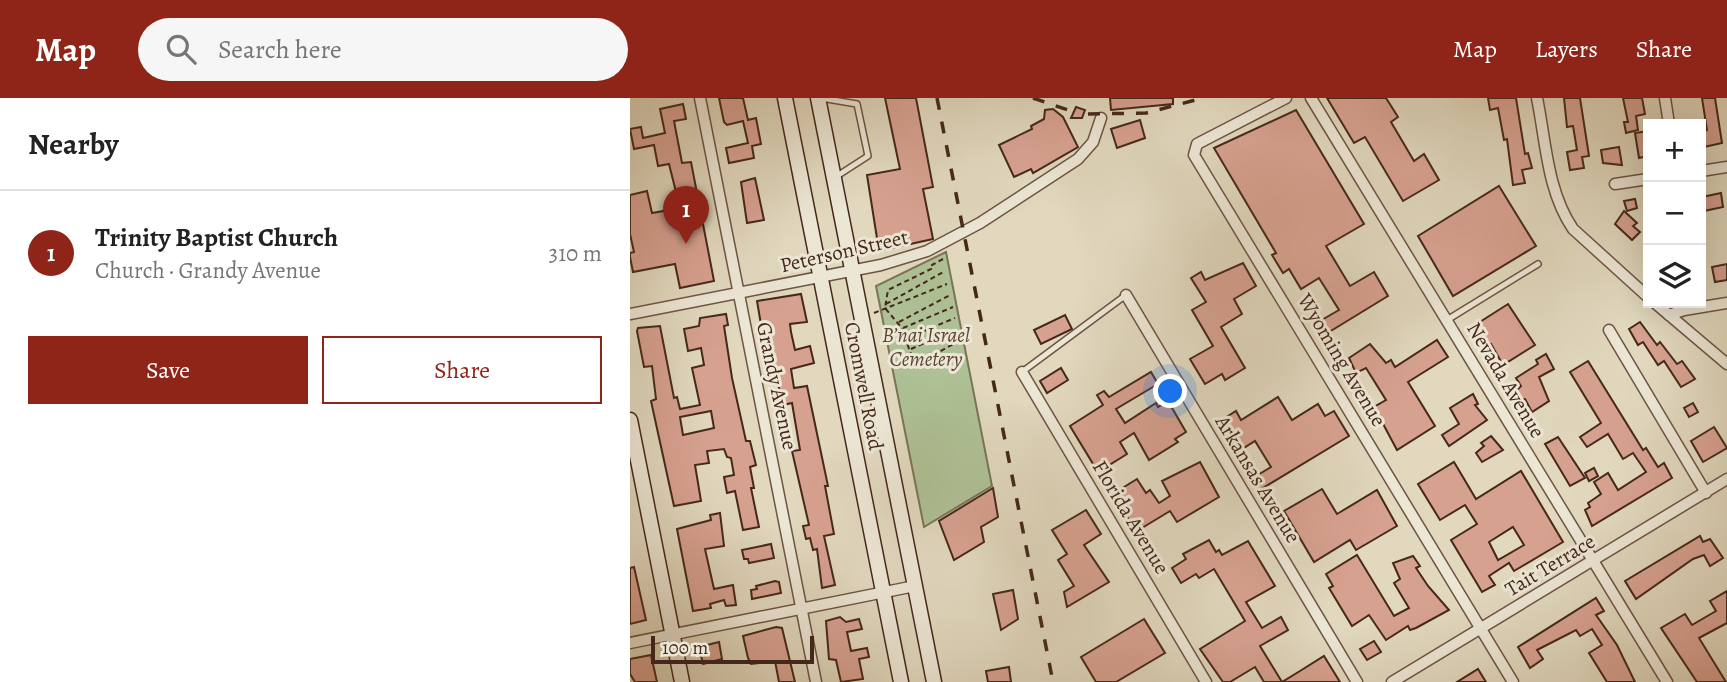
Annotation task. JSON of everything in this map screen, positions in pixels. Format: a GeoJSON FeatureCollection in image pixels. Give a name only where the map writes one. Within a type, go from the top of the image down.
{"type":"FeatureCollection","features":[{"type":"Feature","properties":{"kind":"street","name":"Grandy Avenue"},"geometry":{"type":"LineString","coordinates":[[700,98],[816,682]]}},
{"type":"Feature","properties":{"kind":"street","name":"Cromwell Road"},"geometry":{"type":"LineString","coordinates":[[785,98],[901,682]]}},
{"type":"Feature","properties":{"kind":"street","name":"Cromwell Road"},"geometry":{"type":"LineString","coordinates":[[819,98],[934,682]]}},
{"type":"Feature","properties":{"kind":"street","name":"Wyoming Avenue"},"geometry":{"type":"LineString","coordinates":[[1286,98],[1197,144],[1194,155],[1513,682]]}},
{"type":"Feature","properties":{"kind":"street","name":"Nevada Avenue"},"geometry":{"type":"LineString","coordinates":[[1311,98],[1667,682]]}},
{"type":"Feature","properties":{"kind":"street"},"geometry":{"type":"LineString","coordinates":[[1537,98],[1552,185],[1564,215],[1573,229],[1643,292]]}},
{"type":"Feature","properties":{"kind":"street"},"geometry":{"type":"LineString","coordinates":[[1665,98],[1668,119]]}},
{"type":"Feature","properties":{"kind":"street","name":"Peterson Street"},"geometry":{"type":"LineString","coordinates":[[630,314],[820,277],[927,251],[980,223],[1078,159],[1093,142],[1101,118]]}},
{"type":"Feature","properties":{"kind":"street"},"geometry":{"type":"LineString","coordinates":[[1706,170],[1727,167]]}},
{"type":"Feature","properties":{"kind":"street"},"geometry":{"type":"LineString","coordinates":[[1615,184],[1643,180]]}},
{"type":"Feature","properties":{"kind":"street","name":"Arkansas Avenue"},"geometry":{"type":"LineString","coordinates":[[1126,295],[1357,682]]}},
{"type":"Feature","properties":{"kind":"street"},"geometry":{"type":"LineString","coordinates":[[1670,315],[1727,303]]}},
{"type":"Feature","properties":{"kind":"street"},"geometry":{"type":"LineString","coordinates":[[1661,308],[1727,364]]}},
{"type":"Feature","properties":{"kind":"street"},"geometry":{"type":"LineString","coordinates":[[1609,330],[1706,493]]}},
{"type":"Feature","properties":{"kind":"street","name":"Florida Avenue"},"geometry":{"type":"LineString","coordinates":[[1022,372],[1206,682]]}},
{"type":"Feature","properties":{"kind":"street"},"geometry":{"type":"LineString","coordinates":[[630,420],[682,682]]}},
{"type":"Feature","properties":{"kind":"street","name":"Tait Terrace"},"geometry":{"type":"LineString","coordinates":[[1392,682],[1727,479]]}},
{"type":"Feature","properties":{"kind":"street"},"geometry":{"type":"LineString","coordinates":[[630,643],[915,586]]}},
{"type":"Feature","properties":{"kind":"lane"},"geometry":{"type":"LineString","coordinates":[[819,98],[856,101],[868,156],[834,178]]}},
{"type":"Feature","properties":{"kind":"lane"},"geometry":{"type":"LineString","coordinates":[[1447,320],[1538,264]]}},
{"type":"Feature","properties":{"kind":"lane"},"geometry":{"type":"LineString","coordinates":[[1022,372],[1126,295]]}},
{"type":"Feature","properties":{"kind":"path"},"geometry":{"type":"LineString","coordinates":[[943,259],[932,265],[933,268],[888,290],[886,311],[899,322],[915,365],[959,341]]}},
{"type":"Feature","properties":{"kind":"path"},"geometry":{"type":"LineString","coordinates":[[885,304],[945,271]]}},
{"type":"Feature","properties":{"kind":"path"},"geometry":{"type":"LineString","coordinates":[[886,311],[947,284]]}},
{"type":"Feature","properties":{"kind":"path"},"geometry":{"type":"LineString","coordinates":[[899,322],[950,295]]}},
{"type":"Feature","properties":{"kind":"path"},"geometry":{"type":"LineString","coordinates":[[902,328],[941,309],[953,307]]}},
{"type":"Feature","properties":{"kind":"path"},"geometry":{"type":"LineString","coordinates":[[906,338],[955,318]]}},
{"type":"Feature","properties":{"kind":"path"},"geometry":{"type":"LineString","coordinates":[[910,349],[957,329]]}},
{"type":"Feature","properties":{"kind":"green space","name":"B’nai Israel Cemetery"},"geometry":{"type":"Polygon","coordinates":[[[946,252],[992,486],[924,527],[876,286],[946,252]]]}},
{"type":"Feature","properties":{"kind":"building"},"geometry":{"type":"Polygon","coordinates":[[[719,98],[743,98],[748,120],[756,118],[761,144],[752,146],[754,158],[729,163],[726,148],[748,143],[743,121],[727,125],[724,122],[719,98]]]}},
{"type":"Feature","properties":{"kind":"building"},"geometry":{"type":"Polygon","coordinates":[[[885,98],[916,98],[933,187],[923,189],[933,239],[879,251],[867,175],[900,169],[885,98]]]}},
{"type":"Feature","properties":{"kind":"building"},"geometry":{"type":"Polygon","coordinates":[[[1110,98],[1173,98],[1173,104],[1111,110],[1110,98]]]}},
{"type":"Feature","properties":{"kind":"building"},"geometry":{"type":"Polygon","coordinates":[[[1327,98],[1386,98],[1398,117],[1391,122],[1414,161],[1424,154],[1439,180],[1403,201],[1365,137],[1354,143],[1327,98]]]}},
{"type":"Feature","properties":{"kind":"building"},"geometry":{"type":"Polygon","coordinates":[[[1488,98],[1516,98],[1525,154],[1528,153],[1532,168],[1522,170],[1525,183],[1513,185],[1507,139],[1504,140],[1498,108],[1490,110],[1488,98]]]}},
{"type":"Feature","properties":{"kind":"building"},"geometry":{"type":"Polygon","coordinates":[[[1564,98],[1580,98],[1589,156],[1582,157],[1584,168],[1570,170],[1567,152],[1577,150],[1573,126],[1567,127],[1564,98]]]}},
{"type":"Feature","properties":{"kind":"building"},"geometry":{"type":"Polygon","coordinates":[[[1623,98],[1642,98],[1645,114],[1636,116],[1638,130],[1626,133],[1624,122],[1628,122],[1623,98]]]}},
{"type":"Feature","properties":{"kind":"building"},"geometry":{"type":"Polygon","coordinates":[[[1702,98],[1715,98],[1722,143],[1706,147],[1702,98]]]}},
{"type":"Feature","properties":{"kind":"building"},"geometry":{"type":"Polygon","coordinates":[[[683,104],[686,119],[674,121],[682,163],[691,162],[714,281],[680,288],[675,264],[633,272],[630,257],[630,253],[634,252],[630,234],[630,195],[647,191],[652,213],[680,208],[669,164],[658,166],[654,145],[634,149],[630,129],[641,127],[643,138],[665,133],[660,109],[683,104]]]}},
{"type":"Feature","properties":{"kind":"building"},"geometry":{"type":"Polygon","coordinates":[[[1076,107],[1085,110],[1082,118],[1071,118],[1076,107]]]}},
{"type":"Feature","properties":{"kind":"building"},"geometry":{"type":"Polygon","coordinates":[[[1053,109],[1063,117],[1078,147],[1033,173],[1031,169],[1014,177],[999,145],[1032,129],[1031,126],[1044,119],[1045,110],[1053,109]]]}},
{"type":"Feature","properties":{"kind":"building"},"geometry":{"type":"Polygon","coordinates":[[[1296,110],[1364,224],[1326,246],[1350,286],[1374,272],[1388,296],[1321,337],[1313,325],[1339,310],[1319,278],[1301,289],[1289,269],[1283,273],[1272,255],[1276,253],[1214,148],[1296,110]]]}},
{"type":"Feature","properties":{"kind":"building"},"geometry":{"type":"Polygon","coordinates":[[[1140,120],[1145,138],[1117,148],[1111,129],[1140,120]]]}},
{"type":"Feature","properties":{"kind":"building"},"geometry":{"type":"Polygon","coordinates":[[[1643,132],[1643,157],[1639,158],[1635,133],[1643,132]]]}},
{"type":"Feature","properties":{"kind":"building"},"geometry":{"type":"Polygon","coordinates":[[[1619,147],[1622,165],[1603,163],[1601,150],[1619,147]]]}},
{"type":"Feature","properties":{"kind":"building"},"geometry":{"type":"Polygon","coordinates":[[[755,178],[764,220],[747,223],[741,182],[755,178]]]}},
{"type":"Feature","properties":{"kind":"building"},"geometry":{"type":"Polygon","coordinates":[[[1499,186],[1536,246],[1453,296],[1418,236],[1499,186]]]}},
{"type":"Feature","properties":{"kind":"building"},"geometry":{"type":"Polygon","coordinates":[[[1721,193],[1723,207],[1706,211],[1706,196],[1721,193]]]}},
{"type":"Feature","properties":{"kind":"building"},"geometry":{"type":"Polygon","coordinates":[[[1635,199],[1637,208],[1627,211],[1624,201],[1635,199]]]}},
{"type":"Feature","properties":{"kind":"building"},"geometry":{"type":"Polygon","coordinates":[[[1624,211],[1637,223],[1633,226],[1640,232],[1632,240],[1615,224],[1624,211]]]}},
{"type":"Feature","properties":{"kind":"building"},"geometry":{"type":"Polygon","coordinates":[[[1243,263],[1256,286],[1234,299],[1242,314],[1221,327],[1245,368],[1225,380],[1222,374],[1205,384],[1190,359],[1213,346],[1192,310],[1206,302],[1191,278],[1201,272],[1205,280],[1243,263]]]}},
{"type":"Feature","properties":{"kind":"building"},"geometry":{"type":"Polygon","coordinates":[[[1727,264],[1727,280],[1715,282],[1712,267],[1727,264]]]}},
{"type":"Feature","properties":{"kind":"building"},"geometry":{"type":"Polygon","coordinates":[[[801,294],[807,322],[790,324],[791,332],[795,350],[810,346],[814,363],[791,369],[794,388],[807,386],[828,486],[825,486],[834,534],[824,536],[835,585],[822,588],[817,549],[813,550],[810,538],[806,539],[803,526],[809,525],[792,451],[800,450],[792,403],[783,405],[772,358],[769,359],[764,342],[757,301],[801,294]]]}},
{"type":"Feature","properties":{"kind":"building"},"geometry":{"type":"Polygon","coordinates":[[[1508,304],[1535,345],[1503,365],[1491,344],[1485,348],[1472,327],[1508,304]]]}},
{"type":"Feature","properties":{"kind":"building"},"geometry":{"type":"Polygon","coordinates":[[[726,314],[728,325],[724,326],[732,378],[746,441],[750,441],[756,465],[750,467],[754,488],[751,488],[759,527],[743,530],[735,491],[727,493],[724,477],[734,475],[731,458],[727,457],[724,449],[707,451],[709,463],[695,465],[701,501],[674,506],[651,401],[656,399],[652,366],[644,367],[637,331],[638,328],[660,326],[674,398],[677,397],[680,409],[700,405],[692,368],[704,365],[701,348],[688,351],[684,329],[699,326],[700,318],[726,314]],[[711,411],[680,417],[683,435],[714,428],[711,411]]]}},
{"type":"Feature","properties":{"kind":"building"},"geometry":{"type":"Polygon","coordinates":[[[1065,315],[1072,329],[1041,344],[1034,330],[1065,315]]]}},
{"type":"Feature","properties":{"kind":"building"},"geometry":{"type":"Polygon","coordinates":[[[1640,322],[1657,345],[1660,342],[1677,364],[1682,361],[1695,379],[1681,387],[1664,361],[1658,365],[1643,342],[1638,345],[1629,329],[1640,322]]]}},
{"type":"Feature","properties":{"kind":"building"},"geometry":{"type":"Polygon","coordinates":[[[1437,340],[1448,357],[1408,382],[1435,426],[1397,450],[1374,407],[1386,400],[1366,368],[1356,373],[1349,358],[1370,344],[1386,363],[1391,360],[1395,367],[1437,340]]]}},
{"type":"Feature","properties":{"kind":"building"},"geometry":{"type":"Polygon","coordinates":[[[1546,354],[1554,369],[1539,377],[1549,401],[1532,412],[1525,399],[1519,400],[1515,392],[1521,386],[1516,378],[1538,364],[1536,360],[1546,354]]]}},
{"type":"Feature","properties":{"kind":"building"},"geometry":{"type":"Polygon","coordinates":[[[1588,361],[1643,450],[1646,448],[1658,467],[1664,463],[1672,478],[1592,526],[1585,510],[1590,507],[1588,503],[1601,494],[1594,482],[1608,473],[1618,490],[1646,472],[1633,453],[1623,459],[1608,434],[1587,447],[1580,437],[1601,423],[1570,372],[1588,361]]]}},
{"type":"Feature","properties":{"kind":"building"},"geometry":{"type":"Polygon","coordinates":[[[1061,368],[1068,380],[1047,393],[1040,381],[1061,368]]]}},
{"type":"Feature","properties":{"kind":"building"},"geometry":{"type":"Polygon","coordinates":[[[1151,372],[1158,384],[1116,409],[1125,423],[1156,403],[1158,407],[1168,401],[1186,432],[1175,439],[1178,442],[1149,460],[1134,433],[1120,442],[1127,454],[1098,472],[1070,426],[1103,405],[1097,395],[1104,391],[1109,397],[1151,372]]]}},
{"type":"Feature","properties":{"kind":"building"},"geometry":{"type":"Polygon","coordinates":[[[1473,394],[1478,404],[1475,405],[1487,420],[1449,446],[1442,435],[1459,424],[1450,408],[1473,394]]]}},
{"type":"Feature","properties":{"kind":"building"},"geometry":{"type":"Polygon","coordinates":[[[1278,397],[1292,420],[1318,404],[1325,416],[1334,411],[1349,436],[1258,491],[1251,479],[1271,467],[1255,441],[1239,451],[1228,433],[1224,435],[1220,428],[1231,421],[1228,416],[1236,411],[1241,420],[1278,397]]]}},
{"type":"Feature","properties":{"kind":"building"},"geometry":{"type":"Polygon","coordinates":[[[1693,403],[1698,412],[1689,417],[1684,408],[1693,403]]]}},
{"type":"Feature","properties":{"kind":"building"},"geometry":{"type":"Polygon","coordinates":[[[1714,427],[1727,448],[1703,462],[1691,441],[1714,427]]]}},
{"type":"Feature","properties":{"kind":"building"},"geometry":{"type":"Polygon","coordinates":[[[1491,436],[1503,450],[1482,462],[1476,453],[1484,446],[1481,443],[1491,436]]]}},
{"type":"Feature","properties":{"kind":"building"},"geometry":{"type":"Polygon","coordinates":[[[1558,437],[1585,478],[1570,486],[1545,444],[1558,437]]]}},
{"type":"Feature","properties":{"kind":"building"},"geometry":{"type":"Polygon","coordinates":[[[1200,462],[1219,497],[1177,522],[1170,511],[1137,531],[1111,495],[1137,479],[1146,493],[1150,490],[1159,503],[1170,496],[1162,481],[1200,462]]]}},
{"type":"Feature","properties":{"kind":"building"},"geometry":{"type":"Polygon","coordinates":[[[1454,462],[1476,499],[1521,471],[1563,542],[1514,571],[1509,563],[1489,576],[1495,585],[1482,592],[1451,540],[1477,524],[1465,505],[1440,520],[1418,484],[1454,462]],[[1513,527],[1489,542],[1498,560],[1524,545],[1513,527]]]}},
{"type":"Feature","properties":{"kind":"building"},"geometry":{"type":"Polygon","coordinates":[[[1594,468],[1598,476],[1589,481],[1585,473],[1594,468]]]}},
{"type":"Feature","properties":{"kind":"building"},"geometry":{"type":"Polygon","coordinates":[[[993,488],[998,517],[981,527],[984,542],[954,560],[939,521],[993,488]]]}},
{"type":"Feature","properties":{"kind":"building"},"geometry":{"type":"Polygon","coordinates":[[[1322,489],[1337,514],[1377,490],[1397,526],[1356,550],[1350,540],[1314,562],[1284,511],[1322,489]]]}},
{"type":"Feature","properties":{"kind":"building"},"geometry":{"type":"Polygon","coordinates":[[[1086,510],[1101,534],[1084,545],[1109,582],[1067,607],[1064,592],[1074,586],[1058,560],[1067,554],[1052,530],[1086,510]]]}},
{"type":"Feature","properties":{"kind":"building"},"geometry":{"type":"Polygon","coordinates":[[[720,513],[724,546],[705,549],[714,589],[733,585],[736,605],[726,606],[724,600],[710,604],[711,608],[693,611],[677,529],[711,520],[710,515],[720,513]]]}},
{"type":"Feature","properties":{"kind":"building"},"geometry":{"type":"Polygon","coordinates":[[[1700,536],[1703,542],[1710,539],[1723,558],[1710,566],[1704,555],[1693,559],[1636,599],[1625,581],[1700,536]]]}},
{"type":"Feature","properties":{"kind":"building"},"geometry":{"type":"Polygon","coordinates":[[[1209,540],[1216,552],[1219,550],[1222,555],[1248,541],[1275,586],[1246,602],[1262,628],[1281,617],[1288,630],[1260,646],[1282,682],[1264,682],[1255,667],[1230,682],[1223,682],[1200,649],[1245,621],[1214,569],[1199,578],[1196,574],[1181,583],[1172,568],[1186,559],[1183,554],[1209,540]]]}},
{"type":"Feature","properties":{"kind":"building"},"geometry":{"type":"Polygon","coordinates":[[[771,544],[774,558],[749,563],[748,559],[744,559],[742,550],[771,544]]]}},
{"type":"Feature","properties":{"kind":"building"},"geometry":{"type":"Polygon","coordinates":[[[1357,555],[1394,616],[1409,608],[1394,583],[1400,579],[1393,563],[1413,556],[1420,566],[1416,568],[1428,586],[1449,610],[1416,628],[1410,630],[1408,626],[1386,640],[1369,615],[1352,626],[1329,588],[1333,586],[1326,574],[1357,555]]]}},
{"type":"Feature","properties":{"kind":"building"},"geometry":{"type":"Polygon","coordinates":[[[634,567],[646,620],[630,624],[630,568],[634,567]]]}},
{"type":"Feature","properties":{"kind":"building"},"geometry":{"type":"Polygon","coordinates":[[[779,582],[781,593],[752,599],[751,590],[757,589],[756,586],[779,582]]]}},
{"type":"Feature","properties":{"kind":"building"},"geometry":{"type":"Polygon","coordinates":[[[1013,590],[1018,619],[1001,630],[993,594],[1013,590]]]}},
{"type":"Feature","properties":{"kind":"building"},"geometry":{"type":"Polygon","coordinates":[[[1727,591],[1727,623],[1699,638],[1726,682],[1697,682],[1661,628],[1685,614],[1692,625],[1716,611],[1710,601],[1727,591]]]}},
{"type":"Feature","properties":{"kind":"building"},"geometry":{"type":"Polygon","coordinates":[[[1596,598],[1604,611],[1596,615],[1617,645],[1635,682],[1607,682],[1589,653],[1602,645],[1592,629],[1580,636],[1576,630],[1537,650],[1543,659],[1530,668],[1518,647],[1596,598]]]}},
{"type":"Feature","properties":{"kind":"building"},"geometry":{"type":"Polygon","coordinates":[[[840,617],[846,622],[859,619],[862,629],[847,632],[851,651],[867,648],[869,657],[859,659],[863,679],[841,682],[836,660],[829,659],[826,621],[840,617]]]}},
{"type":"Feature","properties":{"kind":"building"},"geometry":{"type":"Polygon","coordinates":[[[1144,619],[1165,653],[1116,682],[1096,682],[1081,657],[1144,619]]]}},
{"type":"Feature","properties":{"kind":"building"},"geometry":{"type":"Polygon","coordinates":[[[776,627],[782,628],[795,682],[779,682],[775,661],[751,664],[748,658],[743,636],[776,627]]]}},
{"type":"Feature","properties":{"kind":"building"},"geometry":{"type":"Polygon","coordinates":[[[1374,641],[1381,652],[1367,660],[1360,649],[1374,641]]]}},
{"type":"Feature","properties":{"kind":"building"},"geometry":{"type":"Polygon","coordinates":[[[719,642],[722,659],[703,664],[699,647],[719,642]]]}},
{"type":"Feature","properties":{"kind":"building"},"geometry":{"type":"Polygon","coordinates":[[[651,655],[657,682],[635,682],[630,674],[630,659],[651,655]]]}},
{"type":"Feature","properties":{"kind":"building"},"geometry":{"type":"Polygon","coordinates":[[[1324,656],[1340,682],[1282,682],[1300,671],[1324,656]]]}},
{"type":"Feature","properties":{"kind":"building"},"geometry":{"type":"Polygon","coordinates":[[[1009,667],[1011,682],[988,682],[986,671],[1009,667]]]}},
{"type":"Feature","properties":{"kind":"building"},"geometry":{"type":"Polygon","coordinates":[[[1478,669],[1486,682],[1457,682],[1478,669]]]}},
{"type":"Feature","properties":{"kind":"railway"},"geometry":{"type":"LineString","coordinates":[[937,98],[1053,682]]}},
{"type":"Feature","properties":{"kind":"railway"},"geometry":{"type":"LineString","coordinates":[[1033,98],[1068,110]]}},
{"type":"Feature","properties":{"kind":"railway"},"geometry":{"type":"LineString","coordinates":[[1088,114],[1146,113],[1203,98]]}},
{"type":"Feature","properties":{"kind":"place","name":"Trinity Baptist Church"},"geometry":{"type":"Point","coordinates":[686,244]}}]}
